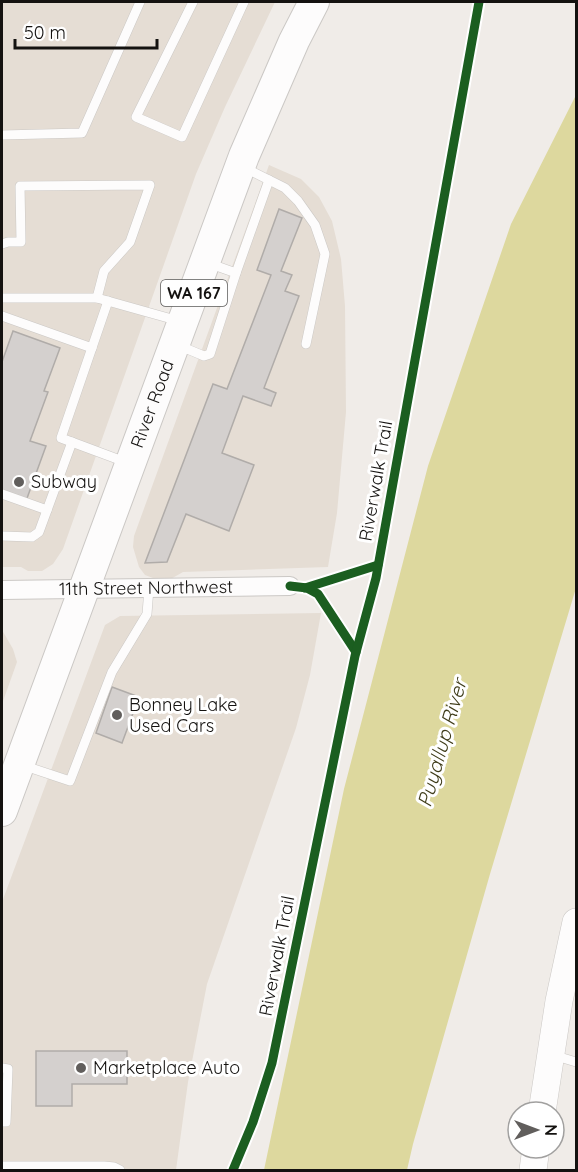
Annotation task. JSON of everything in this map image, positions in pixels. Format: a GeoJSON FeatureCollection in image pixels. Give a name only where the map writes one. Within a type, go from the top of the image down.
{"type":"FeatureCollection","features":[{"type":"Feature","properties":{"kind":"main road","name":"River Road"},"geometry":{"type":"LineString","coordinates":[[2,811],[241,166],[276,81],[314,2]]}},
{"type":"Feature","properties":{"kind":"street","name":"11th Street Northwest"},"geometry":{"type":"LineString","coordinates":[[2,590],[290,586]]}},
{"type":"Feature","properties":{"kind":"street"},"geometry":{"type":"LineString","coordinates":[[544,1100],[559,1001],[576,922]]}},
{"type":"Feature","properties":{"kind":"lane"},"geometry":{"type":"LineString","coordinates":[[2,135],[82,133],[140,2]]}},
{"type":"Feature","properties":{"kind":"lane"},"geometry":{"type":"LineString","coordinates":[[193,2],[136,117],[182,137],[244,2]]}},
{"type":"Feature","properties":{"kind":"lane"},"geometry":{"type":"LineString","coordinates":[[241,166],[285,188],[298,201],[315,225],[325,254],[306,344]]}},
{"type":"Feature","properties":{"kind":"lane"},"geometry":{"type":"LineString","coordinates":[[2,298],[97,298],[179,333],[204,356],[210,354],[269,180]]}},
{"type":"Feature","properties":{"kind":"lane"},"geometry":{"type":"LineString","coordinates":[[2,244],[21,242],[20,186],[150,185],[130,242],[104,271],[97,298]]}},
{"type":"Feature","properties":{"kind":"lane"},"geometry":{"type":"LineString","coordinates":[[206,262],[236,273]]}},
{"type":"Feature","properties":{"kind":"lane"},"geometry":{"type":"LineString","coordinates":[[108,301],[61,438],[130,464]]}},
{"type":"Feature","properties":{"kind":"lane"},"geometry":{"type":"LineString","coordinates":[[2,316],[92,348]]}},
{"type":"Feature","properties":{"kind":"lane"},"geometry":{"type":"LineString","coordinates":[[2,536],[32,537],[39,532],[72,442]]}},
{"type":"Feature","properties":{"kind":"lane"},"geometry":{"type":"LineString","coordinates":[[2,494],[47,510]]}},
{"type":"Feature","properties":{"kind":"lane"},"geometry":{"type":"LineString","coordinates":[[19,764],[70,781],[112,672],[147,614],[149,588]]}},
{"type":"Feature","properties":{"kind":"lane"},"geometry":{"type":"LineString","coordinates":[[550,1054],[576,1062]]}},
{"type":"Feature","properties":{"kind":"lane"},"geometry":{"type":"LineString","coordinates":[[2,1068],[8,1069],[6,1122],[2,1122]]}},
{"type":"Feature","properties":{"kind":"lane"},"geometry":{"type":"LineString","coordinates":[[2,1166],[18,1168],[104,1166],[120,1170]]}},
{"type":"Feature","properties":{"kind":"shaded area"},"geometry":{"type":"Polygon","coordinates":[[[2,2],[275,2],[196,174],[63,549],[53,564],[42,571],[28,571],[21,567],[2,567],[2,2]]]}},
{"type":"Feature","properties":{"kind":"shaded area"},"geometry":{"type":"Polygon","coordinates":[[[269,165],[301,179],[319,197],[332,221],[341,259],[345,306],[346,412],[337,513],[328,567],[183,572],[169,580],[161,581],[145,575],[139,567],[133,547],[134,536],[269,165]]]}},
{"type":"Feature","properties":{"kind":"shaded area"},"geometry":{"type":"Polygon","coordinates":[[[321,613],[310,675],[296,728],[207,984],[188,1082],[176,1170],[2,1170],[2,902],[105,625],[120,616],[321,613]]]}},
{"type":"Feature","properties":{"kind":"shaded area"},"geometry":{"type":"Polygon","coordinates":[[[2,630],[13,649],[17,662],[2,704],[2,630]]]}},
{"type":"Feature","properties":{"kind":"water","name":"Puyallup River"},"geometry":{"type":"Polygon","coordinates":[[[576,95],[576,588],[490,874],[407,1170],[264,1170],[344,789],[428,466],[511,224],[576,95]]]}},
{"type":"Feature","properties":{"kind":"building"},"geometry":{"type":"Polygon","coordinates":[[[279,209],[302,218],[281,271],[292,275],[285,291],[299,296],[264,388],[276,393],[271,406],[243,396],[222,453],[254,465],[229,531],[186,514],[167,562],[145,563],[213,384],[227,389],[271,275],[257,270],[279,209]]]}},
{"type":"Feature","properties":{"kind":"building"},"geometry":{"type":"Polygon","coordinates":[[[13,331],[60,348],[44,391],[48,392],[30,441],[46,446],[26,501],[2,492],[2,362],[13,331]]]}},
{"type":"Feature","properties":{"kind":"building","name":"Bonney Lake Used Cars"},"geometry":{"type":"Polygon","coordinates":[[[112,687],[139,697],[122,743],[96,733],[112,687]]]}},
{"type":"Feature","properties":{"kind":"building","name":"Marketplace Auto"},"geometry":{"type":"Polygon","coordinates":[[[36,1051],[127,1051],[127,1084],[72,1084],[72,1106],[36,1106],[36,1051]]]}},
{"type":"Feature","properties":{"kind":"cycle path","name":"Riverwalk Trail"},"geometry":{"type":"LineString","coordinates":[[233,1170],[253,1122],[272,1063],[355,656],[376,578],[479,2]]}},
{"type":"Feature","properties":{"kind":"cycle path"},"geometry":{"type":"LineString","coordinates":[[305,588],[378,565]]}},
{"type":"Feature","properties":{"kind":"cycle path"},"geometry":{"type":"LineString","coordinates":[[290,586],[307,588],[318,594],[356,652]]}},
{"type":"Feature","properties":{"kind":"place","name":"Subway"},"geometry":{"type":"Point","coordinates":[19,482]}},
{"type":"Feature","properties":{"kind":"place","name":"Bonney Lake Used Cars"},"geometry":{"type":"Point","coordinates":[117,715]}},
{"type":"Feature","properties":{"kind":"place","name":"Marketplace Auto"},"geometry":{"type":"Point","coordinates":[81,1068]}}]}
